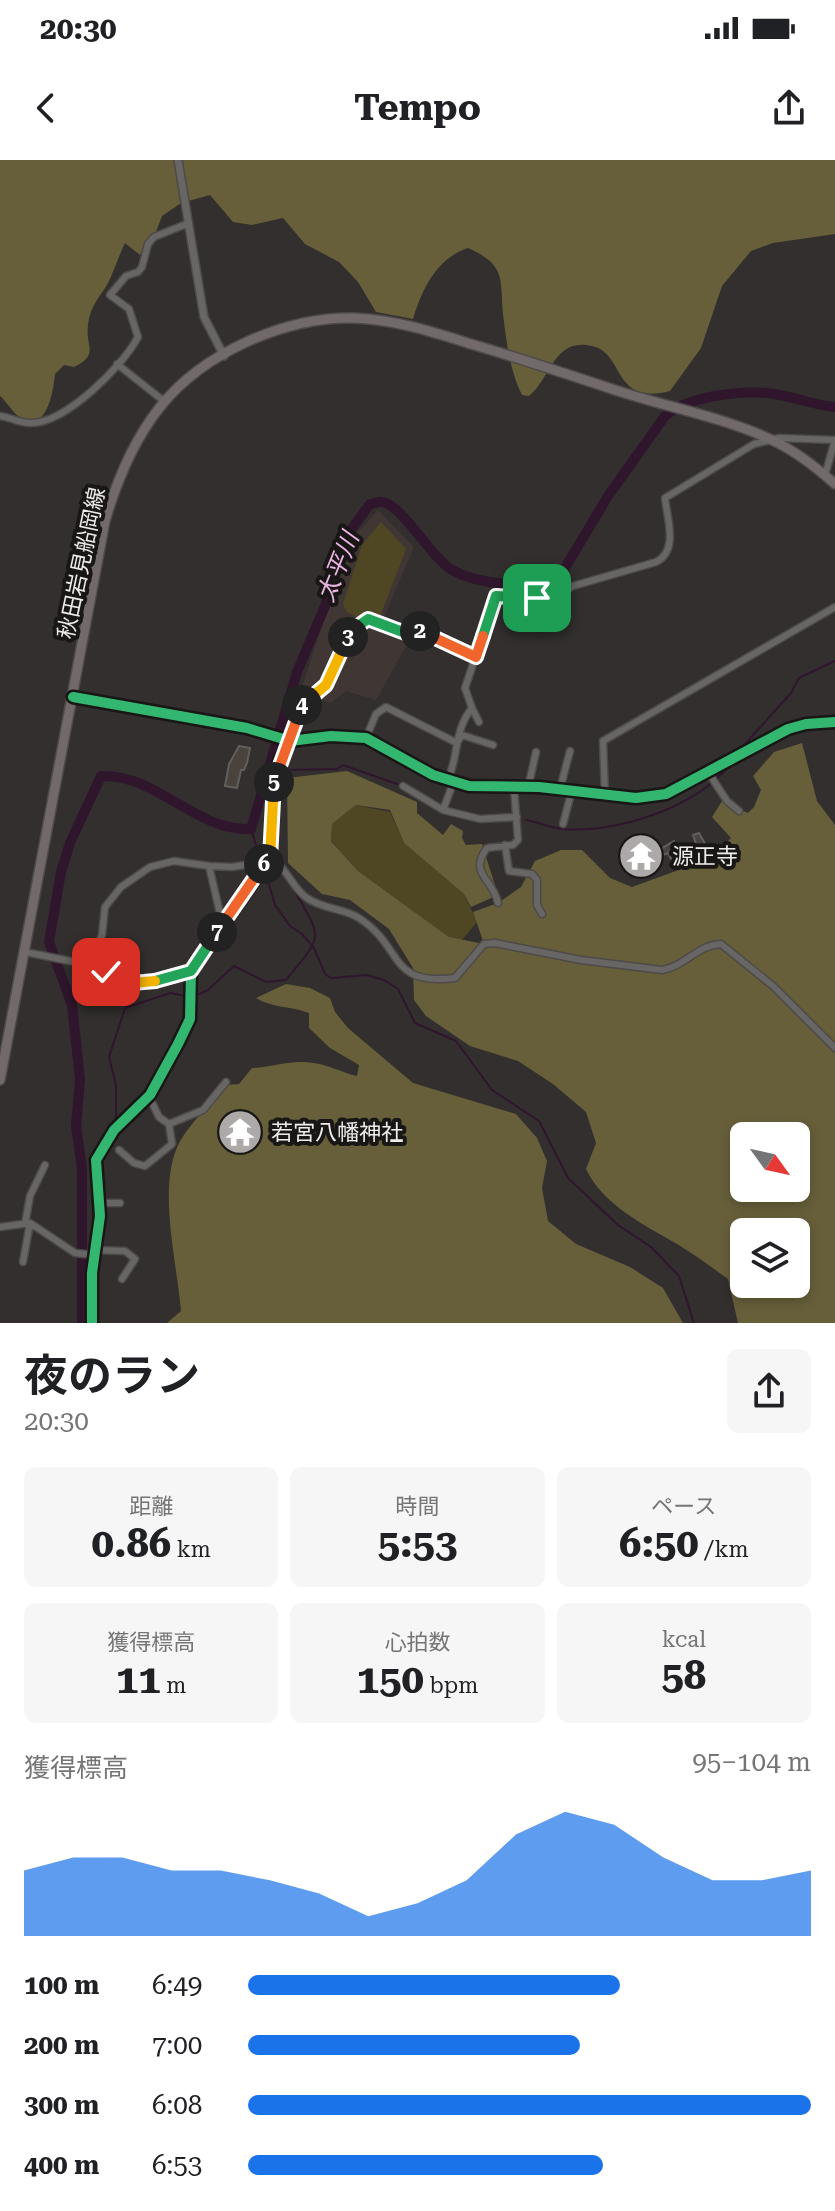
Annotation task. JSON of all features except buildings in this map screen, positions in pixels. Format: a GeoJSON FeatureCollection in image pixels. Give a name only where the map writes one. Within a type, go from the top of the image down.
{"type":"FeatureCollection","features":[{"type":"Feature","properties":{"kind":"main road","name":"秋田岩見船岡線"},"geometry":{"type":"LineString","coordinates":[[0,1080],[101,543],[116,484],[141,434],[165,402],[199,371],[265,335],[308,323],[353,318],[376,321],[426,330],[772,440],[835,484]]}},
{"type":"Feature","properties":{"kind":"street"},"geometry":{"type":"LineString","coordinates":[[178,160],[204,317],[224,356]]}},
{"type":"Feature","properties":{"kind":"street"},"geometry":{"type":"LineString","coordinates":[[0,416],[32,424],[57,416],[81,400],[117,364],[138,337],[129,309],[110,295],[126,276],[142,267],[148,244],[154,237],[189,223]]}},
{"type":"Feature","properties":{"kind":"street"},"geometry":{"type":"LineString","coordinates":[[117,364],[165,402]]}},
{"type":"Feature","properties":{"kind":"street"},"geometry":{"type":"LineString","coordinates":[[479,722],[465,688],[496,596],[557,596],[573,586],[663,558],[670,537],[665,498],[754,444],[772,440],[835,440],[825,475]]}},
{"type":"Feature","properties":{"kind":"street"},"geometry":{"type":"LineString","coordinates":[[605,795],[603,741],[835,607]]}},
{"type":"Feature","properties":{"kind":"street"},"geometry":{"type":"LineString","coordinates":[[92,1323],[93,1253],[100,1203],[96,1160],[114,1130],[149,1096],[190,1019],[191,971],[222,922],[270,858],[274,781],[278,763],[304,700],[326,685],[351,631],[368,619],[408,634],[417,630],[476,657]]}},
{"type":"Feature","properties":{"kind":"street"},"geometry":{"type":"LineString","coordinates":[[73,697],[265,733],[288,741],[331,736],[366,738],[414,766],[448,780],[483,788],[560,789],[636,798],[666,794],[711,778],[729,761],[788,729],[835,722]]}},
{"type":"Feature","properties":{"kind":"street"},"geometry":{"type":"LineString","coordinates":[[366,738],[376,714],[386,707],[457,743]]}},
{"type":"Feature","properties":{"kind":"street"},"geometry":{"type":"LineString","coordinates":[[448,780],[455,762],[460,722],[472,708]]}},
{"type":"Feature","properties":{"kind":"street"},"geometry":{"type":"LineString","coordinates":[[457,743],[461,736],[465,736],[493,745]]}},
{"type":"Feature","properties":{"kind":"street"},"geometry":{"type":"LineString","coordinates":[[560,789],[570,751]]}},
{"type":"Feature","properties":{"kind":"street"},"geometry":{"type":"LineString","coordinates":[[528,788],[536,752]]}},
{"type":"Feature","properties":{"kind":"street"},"geometry":{"type":"LineString","coordinates":[[711,778],[739,811]]}},
{"type":"Feature","properties":{"kind":"street"},"geometry":{"type":"LineString","coordinates":[[443,810],[452,786],[448,780]]}},
{"type":"Feature","properties":{"kind":"street"},"geometry":{"type":"LineString","coordinates":[[403,786],[443,810],[480,819],[517,817]]}},
{"type":"Feature","properties":{"kind":"street"},"geometry":{"type":"LineString","coordinates":[[498,903],[495,889],[479,865],[487,848],[513,845],[518,840],[514,788]]}},
{"type":"Feature","properties":{"kind":"street"},"geometry":{"type":"LineString","coordinates":[[563,824],[572,790]]}},
{"type":"Feature","properties":{"kind":"street"},"geometry":{"type":"LineString","coordinates":[[505,845],[509,871],[532,874],[537,880],[537,905],[542,914]]}},
{"type":"Feature","properties":{"kind":"street"},"geometry":{"type":"LineString","coordinates":[[270,858],[282,867],[304,897],[341,909],[370,926],[401,969],[416,978],[432,981],[455,978],[484,944],[495,943],[581,960],[662,970],[673,968],[708,945],[721,944],[773,986],[835,1048]]}},
{"type":"Feature","properties":{"kind":"street"},"geometry":{"type":"LineString","coordinates":[[90,965],[102,935],[105,907],[121,887],[150,867],[162,862],[232,867],[251,864],[262,867]]}},
{"type":"Feature","properties":{"kind":"street"},"geometry":{"type":"LineString","coordinates":[[209,866],[222,922]]}},
{"type":"Feature","properties":{"kind":"street"},"geometry":{"type":"LineString","coordinates":[[25,952],[90,965],[122,984],[152,982],[191,971]]}},
{"type":"Feature","properties":{"kind":"street"},"geometry":{"type":"LineString","coordinates":[[169,1124],[203,1110],[226,1082]]}},
{"type":"Feature","properties":{"kind":"street"},"geometry":{"type":"LineString","coordinates":[[119,1150],[134,1163],[146,1165],[172,1144],[169,1124],[159,1117],[149,1096]]}},
{"type":"Feature","properties":{"kind":"street"},"geometry":{"type":"LineString","coordinates":[[23,1262],[30,1196],[45,1165]]}},
{"type":"Feature","properties":{"kind":"street"},"geometry":{"type":"LineString","coordinates":[[100,1203],[120,1203]]}},
{"type":"Feature","properties":{"kind":"street"},"geometry":{"type":"LineString","coordinates":[[0,1227],[28,1224],[75,1253],[123,1250],[135,1259],[122,1279]]}},
{"type":"Feature","properties":{"kind":"shaded area"},"geometry":{"type":"Polygon","coordinates":[[[0,160],[835,160],[835,234],[773,243],[751,251],[722,286],[701,348],[670,391],[651,394],[638,391],[629,385],[602,351],[579,345],[561,353],[529,396],[522,395],[512,366],[499,274],[480,254],[468,248],[439,267],[426,286],[413,319],[376,312],[358,282],[339,262],[305,244],[283,218],[252,225],[233,222],[210,195],[181,203],[162,216],[156,232],[145,242],[140,255],[125,243],[91,313],[87,358],[74,367],[64,365],[55,374],[46,410],[35,420],[27,420],[17,415],[0,396],[0,160]]]}},
{"type":"Feature","properties":{"kind":"shaded area"},"geometry":{"type":"Polygon","coordinates":[[[378,510],[414,547],[381,624],[412,636],[376,700],[346,691],[331,703],[300,693],[350,541],[378,510]]]}},
{"type":"Feature","properties":{"kind":"shaded area"},"geometry":{"type":"Polygon","coordinates":[[[381,522],[406,549],[379,619],[362,619],[347,612],[343,604],[362,545],[381,522]]]}},
{"type":"Feature","properties":{"kind":"shaded area"},"geometry":{"type":"Polygon","coordinates":[[[802,743],[817,801],[835,825],[835,1323],[738,1323],[732,1298],[810,1298],[810,1218],[730,1218],[730,1288],[728,1279],[625,1212],[593,1182],[586,1169],[596,1143],[586,1112],[553,1084],[518,1061],[470,1046],[426,1016],[414,1000],[413,968],[389,929],[350,900],[322,894],[288,863],[287,778],[347,771],[417,802],[417,813],[443,835],[451,824],[463,831],[462,838],[466,845],[482,844],[498,895],[471,907],[464,894],[404,843],[390,810],[356,805],[332,824],[331,841],[358,871],[449,937],[484,944],[473,912],[498,903],[521,887],[535,861],[561,850],[582,850],[610,878],[632,887],[715,854],[731,838],[712,817],[722,801],[748,813],[754,807],[761,790],[753,776],[774,752],[802,743]]]}},
{"type":"Feature","properties":{"kind":"shaded area"},"geometry":{"type":"Polygon","coordinates":[[[356,805],[390,812],[404,843],[464,894],[477,922],[461,941],[449,937],[358,871],[331,840],[332,824],[356,805]]]}},
{"type":"Feature","properties":{"kind":"shaded area"},"geometry":{"type":"Polygon","coordinates":[[[286,984],[310,988],[330,998],[335,1012],[348,1028],[413,1083],[516,1114],[537,1138],[547,1161],[542,1188],[548,1221],[576,1244],[630,1267],[663,1288],[683,1323],[167,1323],[181,1311],[169,1207],[171,1167],[180,1141],[192,1125],[225,1085],[239,1084],[252,1068],[306,1062],[357,1076],[359,1065],[330,1048],[309,1028],[309,1013],[268,1004],[256,998],[286,984]]]}},
{"type":"Feature","properties":{"kind":"waterway","name":"太平川"},"geometry":{"type":"LineString","coordinates":[[82,1323],[82,1169],[76,1126],[80,1079],[72,1005],[49,942],[61,872],[70,843],[101,776],[140,784],[212,821],[251,829],[297,672],[325,606],[348,534],[370,504],[380,502],[390,505],[452,570],[505,584],[547,581],[559,578],[608,496],[665,416],[675,409],[713,396],[755,393],[776,394],[835,407]]}},
{"type":"Feature","properties":{"kind":"waterway"},"geometry":{"type":"LineString","coordinates":[[737,753],[791,693],[799,678],[835,661]]}},
{"type":"Feature","properties":{"kind":"waterway"},"geometry":{"type":"LineString","coordinates":[[526,820],[558,828],[584,829],[632,822],[679,804],[718,777],[732,761]]}},
{"type":"Feature","properties":{"kind":"waterway"},"geometry":{"type":"LineString","coordinates":[[277,855],[277,790],[286,770],[337,769],[343,765],[400,785]]}},
{"type":"Feature","properties":{"kind":"waterway"},"geometry":{"type":"LineString","coordinates":[[446,814],[467,819]]}},
{"type":"Feature","properties":{"kind":"waterway"},"geometry":{"type":"LineString","coordinates":[[251,829],[261,861]]}},
{"type":"Feature","properties":{"kind":"waterway"},"geometry":{"type":"LineString","coordinates":[[265,871],[275,905],[290,926],[314,948],[325,974],[331,978],[367,975],[384,980],[398,989],[415,1023],[456,1041],[492,1090],[539,1121],[568,1178],[618,1225],[651,1247],[679,1276],[694,1323]]}},
{"type":"Feature","properties":{"kind":"waterway"},"geometry":{"type":"LineString","coordinates":[[197,995],[208,990],[234,966],[266,982],[286,980],[307,954],[315,937],[310,919],[293,888]]}},
{"type":"Feature","properties":{"kind":"waterway"},"geometry":{"type":"LineString","coordinates":[[95,1182],[92,1156],[116,1120],[116,1085],[109,1057],[125,1008],[170,993],[186,996]]}},
{"type":"Feature","properties":{"kind":"waterway"},"geometry":{"type":"LineString","coordinates":[[95,1192],[96,1225]]}},
{"type":"Feature","properties":{"kind":"waterway"},"geometry":{"type":"LineString","coordinates":[[95,1307],[95,1323]]}},
{"type":"Feature","properties":{"kind":"cycle path"},"geometry":{"type":"LineString","coordinates":[[92,1323],[92,1273],[100,1216],[96,1160],[114,1130],[150,1095],[190,1019],[191,971],[270,858],[274,781],[278,763],[290,741],[304,700],[326,685],[351,631],[368,619],[408,634],[417,630],[476,657]]}},
{"type":"Feature","properties":{"kind":"cycle path"},"geometry":{"type":"LineString","coordinates":[[73,697],[247,728],[290,741],[331,736],[366,738],[433,775],[469,786],[539,787],[636,798],[666,794],[788,729],[835,722]]}},
{"type":"Feature","properties":{"kind":"place","name":"源正寺"},"geometry":{"type":"Point","coordinates":[641,856]}},
{"type":"Feature","properties":{"kind":"place","name":"若宮八幡神社"},"geometry":{"type":"Point","coordinates":[240,1132]}},
{"type":"Feature","properties":{"kind":"route"},"geometry":{"type":"LineString","coordinates":[[106,972],[116,981],[129,984],[152,982],[191,971],[222,922],[270,858],[271,802],[278,763],[290,741],[304,700],[326,685],[351,631],[360,623],[368,619],[377,620],[408,634],[417,630],[476,657],[496,596],[537,598]]}}]}
